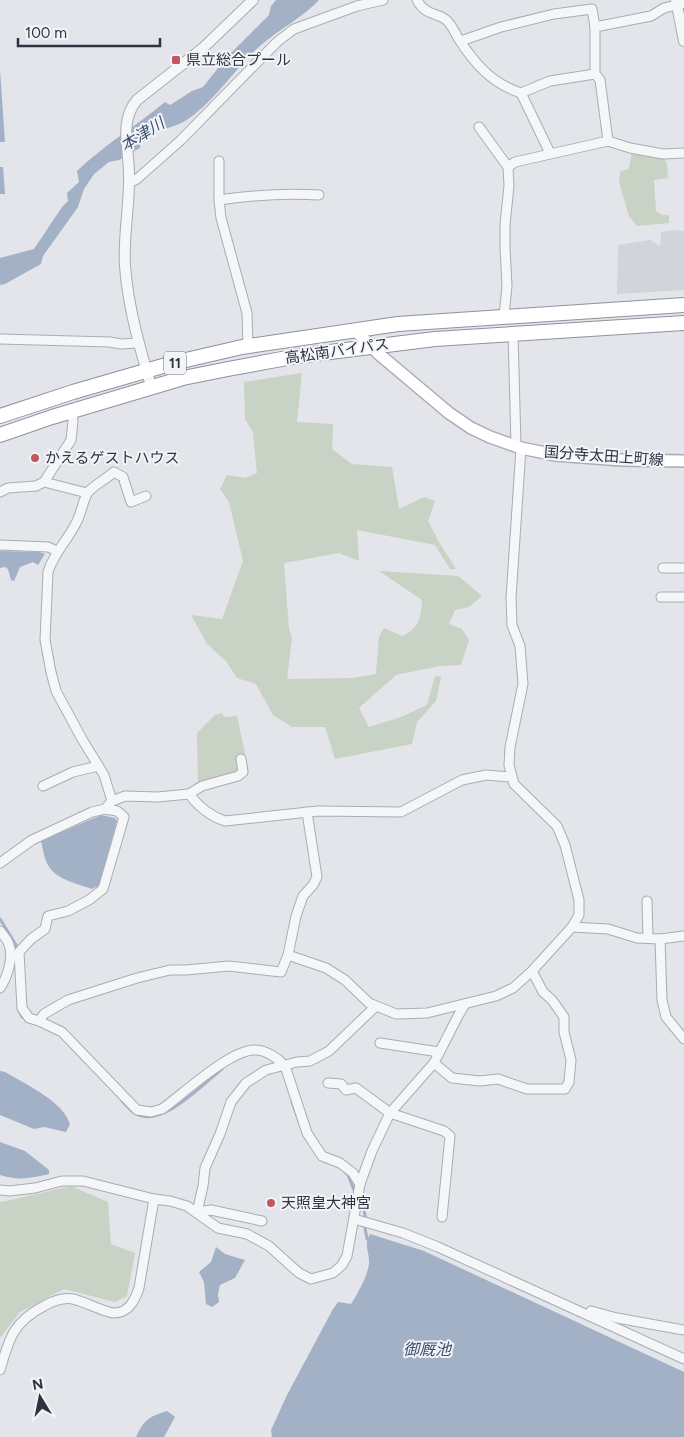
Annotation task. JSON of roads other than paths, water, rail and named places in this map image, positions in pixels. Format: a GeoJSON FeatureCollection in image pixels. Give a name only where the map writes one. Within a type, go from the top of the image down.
{"type":"FeatureCollection","features":[{"type":"Feature","properties":{"kind":"highway","name":"高松南バイパス"},"geometry":{"type":"LineString","coordinates":[[0,416],[72,392],[173,363],[248,346],[398,324],[684,305]]}},
{"type":"Feature","properties":{"kind":"highway","name":"高松南バイパス"},"geometry":{"type":"LineString","coordinates":[[0,435],[52,416],[152,389],[183,378],[298,356],[435,339],[684,323]]}},
{"type":"Feature","properties":{"kind":"main road","name":"国分寺太田上町線"},"geometry":{"type":"LineString","coordinates":[[355,330],[370,346],[449,413],[471,428],[490,437],[555,456],[684,461]]}},
{"type":"Feature","properties":{"kind":"street"},"geometry":{"type":"LineString","coordinates":[[152,389],[138,343],[125,266],[129,178],[125,129],[130,108],[137,100],[203,48],[230,20],[253,0]]}},
{"type":"Feature","properties":{"kind":"street"},"geometry":{"type":"LineString","coordinates":[[129,178],[137,179],[181,140],[277,42],[294,29],[357,6],[383,0]]}},
{"type":"Feature","properties":{"kind":"street"},"geometry":{"type":"LineString","coordinates":[[417,0],[430,14],[446,19],[460,42],[483,71],[506,88],[521,93],[550,81],[595,74]]}},
{"type":"Feature","properties":{"kind":"street"},"geometry":{"type":"LineString","coordinates":[[594,27],[652,16],[664,8],[679,3],[684,41]]}},
{"type":"Feature","properties":{"kind":"street"},"geometry":{"type":"LineString","coordinates":[[460,42],[501,27],[554,14],[592,8],[595,74],[600,80],[608,141]]}},
{"type":"Feature","properties":{"kind":"street"},"geometry":{"type":"LineString","coordinates":[[521,93],[550,153]]}},
{"type":"Feature","properties":{"kind":"street"},"geometry":{"type":"LineString","coordinates":[[479,127],[508,167],[509,186],[505,224],[507,286],[504,316]]}},
{"type":"Feature","properties":{"kind":"street"},"geometry":{"type":"LineString","coordinates":[[508,167],[515,162],[608,141],[630,148],[663,154],[684,153]]}},
{"type":"Feature","properties":{"kind":"street"},"geometry":{"type":"LineString","coordinates":[[218,161],[221,218],[247,313],[248,346]]}},
{"type":"Feature","properties":{"kind":"street"},"geometry":{"type":"LineString","coordinates":[[219,200],[254,195],[319,195]]}},
{"type":"Feature","properties":{"kind":"street"},"geometry":{"type":"LineString","coordinates":[[288,955],[326,968],[345,980],[369,1003],[376,1006],[396,1014],[427,1014],[496,996],[513,988],[532,971],[572,927],[579,916],[579,900],[566,845],[557,826],[520,792],[511,777],[509,765],[510,747],[523,684],[520,646],[512,625],[510,598],[519,446],[514,334]]}},
{"type":"Feature","properties":{"kind":"street"},"geometry":{"type":"LineString","coordinates":[[0,338],[121,344],[138,343]]}},
{"type":"Feature","properties":{"kind":"street"},"geometry":{"type":"LineString","coordinates":[[0,492],[8,488],[36,486],[44,482],[71,440],[72,411]]}},
{"type":"Feature","properties":{"kind":"street"},"geometry":{"type":"LineString","coordinates":[[112,801],[104,775],[56,691],[44,640],[48,572],[51,561],[77,522],[87,493],[114,472],[123,477],[131,502],[146,496]]}},
{"type":"Feature","properties":{"kind":"street"},"geometry":{"type":"LineString","coordinates":[[44,482],[87,493]]}},
{"type":"Feature","properties":{"kind":"street"},"geometry":{"type":"LineString","coordinates":[[0,545],[48,547],[57,551]]}},
{"type":"Feature","properties":{"kind":"street"},"geometry":{"type":"LineString","coordinates":[[663,568],[684,568]]}},
{"type":"Feature","properties":{"kind":"street"},"geometry":{"type":"LineString","coordinates":[[661,597],[684,597]]}},
{"type":"Feature","properties":{"kind":"street"},"geometry":{"type":"LineString","coordinates":[[105,809],[112,801],[125,796],[158,797],[190,794],[202,786],[238,776],[243,772],[241,759]]}},
{"type":"Feature","properties":{"kind":"street"},"geometry":{"type":"LineString","coordinates":[[43,786],[73,772],[98,766]]}},
{"type":"Feature","properties":{"kind":"street"},"geometry":{"type":"LineString","coordinates":[[190,794],[197,804],[225,821],[307,812],[401,812],[462,780],[486,775],[511,777]]}},
{"type":"Feature","properties":{"kind":"street"},"geometry":{"type":"LineString","coordinates":[[0,863],[32,840],[92,812],[105,809],[117,811],[124,817],[103,888],[88,900],[68,911],[48,916],[45,929],[19,952],[22,1008],[29,1018],[62,1032],[138,1110],[151,1112],[162,1109],[226,1060],[242,1052],[256,1050],[278,1059],[285,1066],[308,1133],[322,1156],[340,1163],[353,1173],[360,1184]]}},
{"type":"Feature","properties":{"kind":"street"},"geometry":{"type":"LineString","coordinates":[[39,1021],[44,1014],[68,1000],[156,972],[229,966],[281,972],[288,955],[296,916],[303,896],[313,885],[317,877],[307,812]]}},
{"type":"Feature","properties":{"kind":"street"},"geometry":{"type":"LineString","coordinates":[[647,901],[648,938]]}},
{"type":"Feature","properties":{"kind":"street"},"geometry":{"type":"LineString","coordinates":[[572,927],[608,929],[637,938],[660,939],[684,936]]}},
{"type":"Feature","properties":{"kind":"street"},"geometry":{"type":"LineString","coordinates":[[0,931],[10,945],[10,962],[6,979],[0,988]]}},
{"type":"Feature","properties":{"kind":"street"},"geometry":{"type":"LineString","coordinates":[[660,939],[662,1000],[666,1017],[684,1039]]}},
{"type":"Feature","properties":{"kind":"street"},"geometry":{"type":"LineString","coordinates":[[434,1062],[452,1078],[480,1081],[498,1079],[527,1089],[565,1089],[569,1082],[571,1060],[564,1032],[564,1017],[552,1000],[543,992],[532,971]]}},
{"type":"Feature","properties":{"kind":"street"},"geometry":{"type":"LineString","coordinates":[[0,1190],[9,1191],[62,1182],[83,1181],[154,1199],[170,1201],[187,1206],[218,1228],[247,1234],[269,1246],[299,1273],[311,1279],[333,1273],[347,1256],[360,1184],[372,1151],[390,1113],[434,1062],[465,1004]]}},
{"type":"Feature","properties":{"kind":"street"},"geometry":{"type":"LineString","coordinates":[[197,1212],[205,1168],[231,1102],[246,1083],[266,1070],[297,1062],[310,1061],[329,1050],[376,1006]]}},
{"type":"Feature","properties":{"kind":"street"},"geometry":{"type":"LineString","coordinates":[[380,1043],[439,1052]]}},
{"type":"Feature","properties":{"kind":"street"},"geometry":{"type":"LineString","coordinates":[[328,1083],[341,1084],[346,1090],[356,1088],[390,1113],[444,1131],[450,1136],[442,1217]]}},
{"type":"Feature","properties":{"kind":"street"},"geometry":{"type":"LineString","coordinates":[[0,1370],[7,1343],[19,1323],[36,1310],[55,1300],[72,1298],[113,1313],[128,1308],[136,1300],[154,1199]]}},
{"type":"Feature","properties":{"kind":"street"},"geometry":{"type":"LineString","coordinates":[[197,1212],[212,1210],[262,1221]]}},
{"type":"Feature","properties":{"kind":"street"},"geometry":{"type":"LineString","coordinates":[[354,1219],[403,1233],[438,1246],[684,1359]]}},
{"type":"Feature","properties":{"kind":"street"},"geometry":{"type":"LineString","coordinates":[[560,1301],[617,1318],[684,1330]]}},
{"type":"Feature","properties":{"kind":"water","name":"本津川"},"geometry":{"type":"Polygon","coordinates":[[[276,0],[319,0],[306,12],[261,45],[195,114],[180,124],[142,138],[140,148],[119,160],[109,162],[94,174],[84,189],[78,207],[43,256],[41,264],[0,285],[0,258],[34,249],[68,201],[67,193],[79,182],[77,171],[165,102],[170,105],[192,91],[203,87],[226,58],[269,15],[271,6],[276,0]]]}},
{"type":"Feature","properties":{"kind":"water"},"geometry":{"type":"Polygon","coordinates":[[[0,70],[5,142],[0,142],[0,70]]]}},
{"type":"Feature","properties":{"kind":"water"},"geometry":{"type":"Polygon","coordinates":[[[0,167],[3,167],[5,194],[0,194],[0,167]]]}},
{"type":"Feature","properties":{"kind":"water"},"geometry":{"type":"Polygon","coordinates":[[[0,551],[39,552],[45,554],[38,565],[33,562],[20,567],[14,581],[11,580],[8,569],[5,567],[0,568],[0,551]]]}},
{"type":"Feature","properties":{"kind":"water"},"geometry":{"type":"Polygon","coordinates":[[[101,815],[115,818],[117,821],[100,882],[98,886],[92,889],[67,880],[51,870],[41,841],[101,815]]]}},
{"type":"Feature","properties":{"kind":"water"},"geometry":{"type":"Polygon","coordinates":[[[0,1071],[33,1088],[60,1108],[70,1124],[66,1132],[44,1127],[34,1129],[0,1115],[0,1071]]]}},
{"type":"Feature","properties":{"kind":"water"},"geometry":{"type":"Polygon","coordinates":[[[0,1142],[25,1151],[49,1170],[49,1174],[31,1178],[0,1175],[0,1142]]]}},
{"type":"Feature","properties":{"kind":"water","name":"御厩池"},"geometry":{"type":"Polygon","coordinates":[[[370,1234],[424,1251],[684,1372],[684,1437],[272,1437],[271,1430],[287,1395],[333,1309],[338,1302],[351,1304],[362,1285],[369,1264],[367,1246],[370,1234]]]}},
{"type":"Feature","properties":{"kind":"water"},"geometry":{"type":"Polygon","coordinates":[[[216,1247],[225,1254],[245,1260],[235,1278],[220,1285],[219,1302],[212,1307],[206,1304],[204,1282],[199,1272],[211,1262],[216,1247]]]}},
{"type":"Feature","properties":{"kind":"water"},"geometry":{"type":"Polygon","coordinates":[[[167,1411],[175,1417],[164,1437],[136,1437],[148,1420],[167,1411]]]}},
{"type":"Feature","properties":{"kind":"waterway"},"geometry":{"type":"LineString","coordinates":[[0,919],[16,945],[15,958]]}},
{"type":"Feature","properties":{"kind":"waterway"},"geometry":{"type":"LineString","coordinates":[[18,1008],[22,1017],[26,1019]]}},
{"type":"Feature","properties":{"kind":"waterway"},"geometry":{"type":"LineString","coordinates":[[122,1101],[136,1114],[146,1117],[158,1115],[182,1102],[222,1069]]}},
{"type":"Feature","properties":{"kind":"waterway"},"geometry":{"type":"LineString","coordinates":[[292,1102],[300,1124]]}},
{"type":"Feature","properties":{"kind":"waterway"},"geometry":{"type":"LineString","coordinates":[[344,1171],[348,1175],[354,1190]]}},
{"type":"Feature","properties":{"kind":"waterway"},"geometry":{"type":"LineString","coordinates":[[362,1201],[366,1220]]}},
{"type":"Feature","properties":{"kind":"waterway"},"geometry":{"type":"LineString","coordinates":[[365,1228],[367,1239]]}},
{"type":"Feature","properties":{"kind":"place","name":"県立総合プール"},"geometry":{"type":"Point","coordinates":[176,60]}},
{"type":"Feature","properties":{"kind":"place","name":"かえるゲストハウス"},"geometry":{"type":"Point","coordinates":[35,458]}},
{"type":"Feature","properties":{"kind":"place","name":"天照皇大神宮"},"geometry":{"type":"Point","coordinates":[271,1203]}}]}
